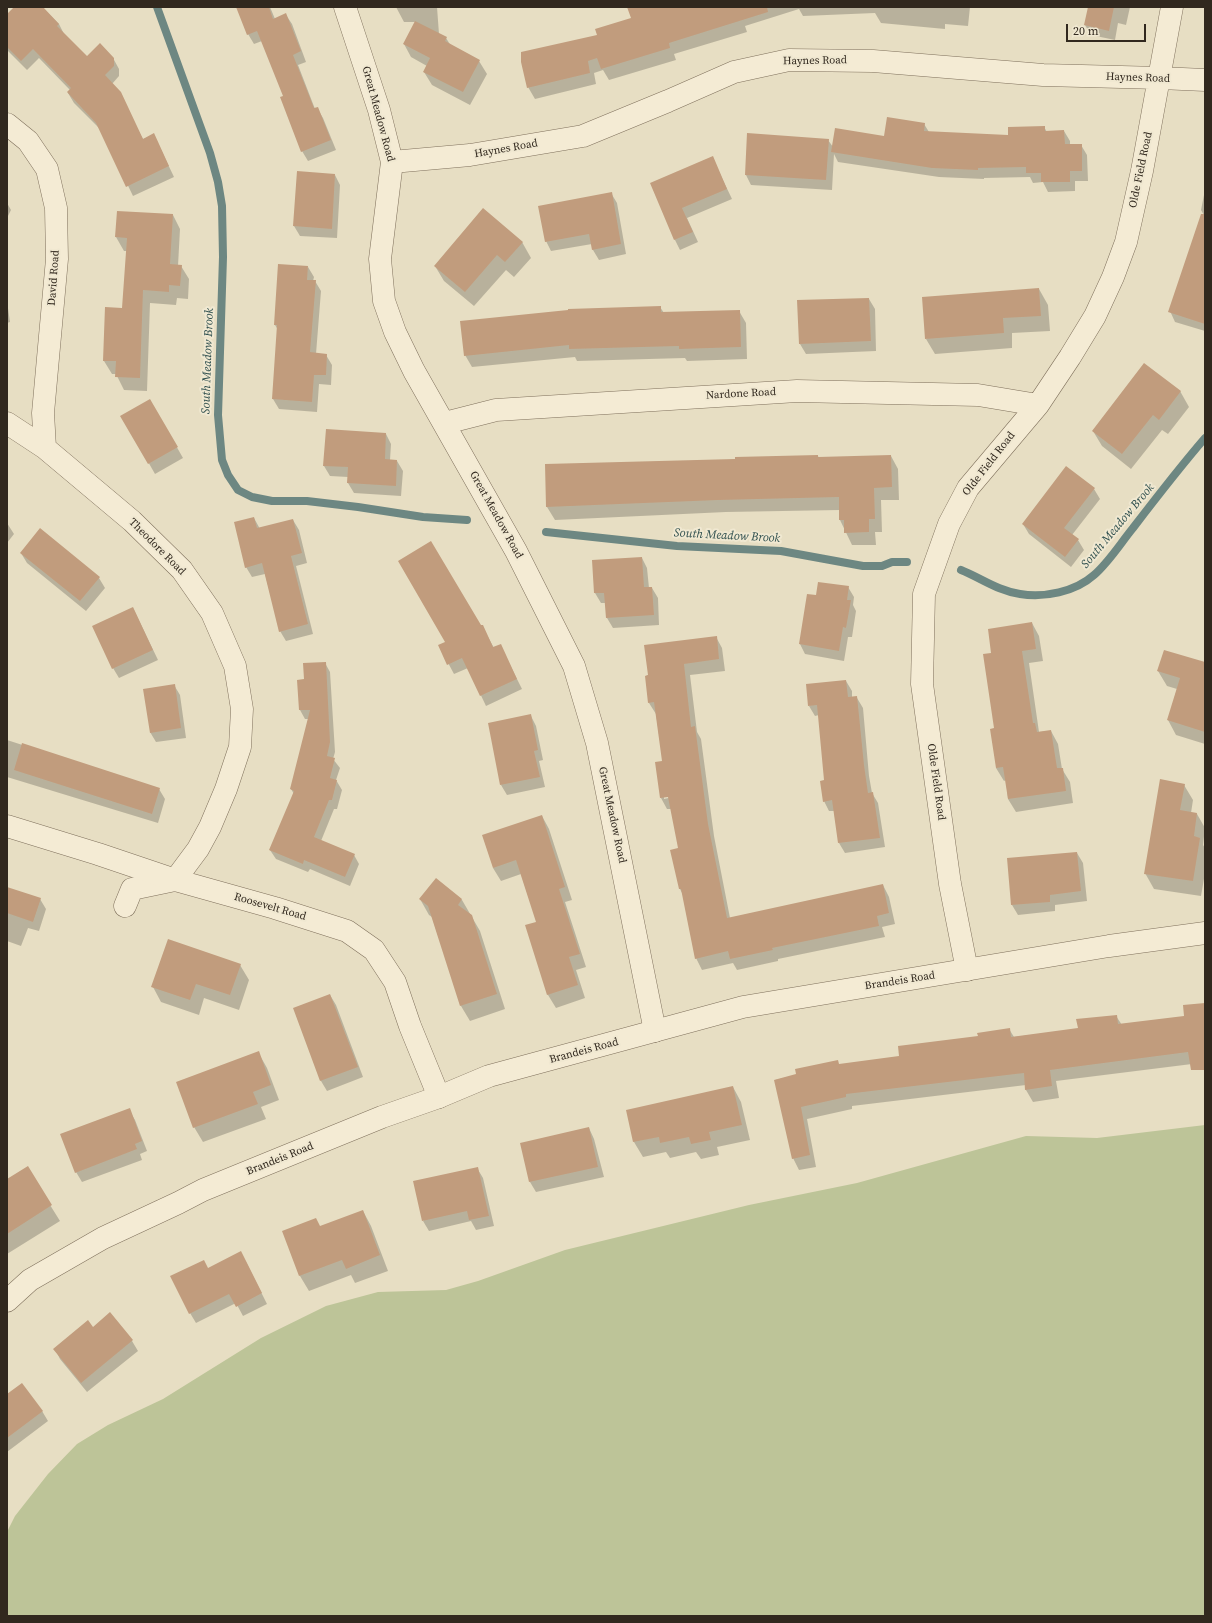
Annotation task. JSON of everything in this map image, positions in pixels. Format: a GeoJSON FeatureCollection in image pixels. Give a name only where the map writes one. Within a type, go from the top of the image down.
{"type":"FeatureCollection","features":[{"type":"Feature","properties":{"kind":"street","name":"Great Meadow Road"},"geometry":{"type":"LineString","coordinates":[[345,7],[379,110],[392,162],[380,258],[384,301],[395,332],[414,371],[445,423],[516,552],[574,666],[597,743],[655,1031]]}},
{"type":"Feature","properties":{"kind":"street","name":"Olde Field Road"},"geometry":{"type":"LineString","coordinates":[[967,970],[950,884],[922,684],[924,594],[948,524],[968,488],[1038,405],[1095,316],[1123,249],[1142,171],[1172,7]]}},
{"type":"Feature","properties":{"kind":"street","name":"Haynes Road"},"geometry":{"type":"LineString","coordinates":[[392,162],[470,155],[583,136],[734,72],[789,60],[873,61],[1043,75],[1205,80]]}},
{"type":"Feature","properties":{"kind":"street","name":"David Road"},"geometry":{"type":"LineString","coordinates":[[7,124],[28,141],[47,169],[56,208],[56,259],[43,413],[45,448]]}},
{"type":"Feature","properties":{"kind":"street","name":"Nardone Road"},"geometry":{"type":"LineString","coordinates":[[445,423],[496,410],[797,391],[978,395],[1038,405]]}},
{"type":"Feature","properties":{"kind":"street","name":"Theodore Road"},"geometry":{"type":"LineString","coordinates":[[7,422],[45,448],[132,521],[182,570],[212,613],[235,666],[242,708],[240,747],[226,789],[210,827],[198,849],[175,880]]}},
{"type":"Feature","properties":{"kind":"street","name":"Roosevelt Road"},"geometry":{"type":"LineString","coordinates":[[7,826],[175,880],[275,908],[348,931],[374,950],[395,982],[410,1026],[439,1097]]}},
{"type":"Feature","properties":{"kind":"street"},"geometry":{"type":"LineString","coordinates":[[125,906],[132,889],[175,880]]}},
{"type":"Feature","properties":{"kind":"street","name":"Brandeis Road"},"geometry":{"type":"LineString","coordinates":[[7,1301],[30,1280],[103,1238],[203,1190],[382,1117],[439,1097],[489,1076],[602,1047],[743,1007],[1109,946],[1205,933]]}},
{"type":"Feature","properties":{"kind":"green space"},"geometry":{"type":"Polygon","coordinates":[[[1205,1125],[1205,1616],[7,1616],[7,1532],[15,1516],[48,1474],[77,1444],[108,1425],[163,1399],[261,1338],[326,1306],[378,1292],[446,1290],[478,1281],[565,1250],[749,1205],[857,1183],[1026,1136],[1097,1138],[1205,1125]]]}},
{"type":"Feature","properties":{"kind":"building"},"geometry":{"type":"Polygon","coordinates":[[[14,7],[43,7],[59,24],[57,26],[87,56],[100,43],[114,58],[114,66],[105,75],[121,92],[143,139],[154,133],[169,166],[126,187],[96,123],[67,92],[71,88],[33,49],[21,61],[7,47],[7,14],[14,7]]]}},
{"type":"Feature","properties":{"kind":"building"},"geometry":{"type":"Polygon","coordinates":[[[236,7],[269,7],[273,19],[286,13],[301,51],[293,55],[314,108],[318,107],[331,140],[301,152],[280,97],[283,96],[257,31],[247,35],[236,7]]]}},
{"type":"Feature","properties":{"kind":"building"},"geometry":{"type":"Polygon","coordinates":[[[627,7],[767,7],[768,12],[669,43],[670,48],[601,69],[597,58],[588,61],[590,73],[527,88],[521,62],[521,52],[597,35],[595,29],[631,18],[627,7]]]}},
{"type":"Feature","properties":{"kind":"building"},"geometry":{"type":"Polygon","coordinates":[[[1088,7],[1114,7],[1109,31],[1084,25],[1088,7]]]}},
{"type":"Feature","properties":{"kind":"building"},"geometry":{"type":"Polygon","coordinates":[[[415,21],[447,37],[445,41],[480,60],[463,92],[423,72],[430,58],[403,44],[415,21]]]}},
{"type":"Feature","properties":{"kind":"building"},"geometry":{"type":"Polygon","coordinates":[[[887,117],[925,123],[924,131],[1008,135],[1008,127],[1045,126],[1045,131],[1064,130],[1065,144],[1082,144],[1082,171],[1070,171],[1070,182],[1041,182],[1041,173],[1026,173],[1026,167],[978,168],[978,170],[932,168],[831,152],[835,128],[884,136],[887,117]]]}},
{"type":"Feature","properties":{"kind":"building"},"geometry":{"type":"Polygon","coordinates":[[[747,133],[829,139],[826,180],[745,175],[747,133]]]}},
{"type":"Feature","properties":{"kind":"building"},"geometry":{"type":"Polygon","coordinates":[[[713,156],[727,189],[682,208],[693,232],[674,240],[650,183],[713,156]]]}},
{"type":"Feature","properties":{"kind":"building"},"geometry":{"type":"Polygon","coordinates":[[[297,171],[335,174],[332,229],[293,226],[297,171]]]}},
{"type":"Feature","properties":{"kind":"building"},"geometry":{"type":"Polygon","coordinates":[[[612,192],[621,244],[592,250],[589,234],[545,242],[538,206],[612,192]]]}},
{"type":"Feature","properties":{"kind":"building"},"geometry":{"type":"Polygon","coordinates":[[[483,208],[523,242],[505,262],[497,255],[465,292],[434,266],[483,208]]]}},
{"type":"Feature","properties":{"kind":"building"},"geometry":{"type":"Polygon","coordinates":[[[117,211],[173,214],[170,264],[182,265],[180,286],[169,285],[169,292],[143,290],[140,378],[115,377],[116,361],[103,361],[105,307],[122,308],[127,238],[115,237],[117,211]]]}},
{"type":"Feature","properties":{"kind":"building"},"geometry":{"type":"Polygon","coordinates":[[[1201,214],[1205,214],[1205,324],[1168,312],[1201,214]]]}},
{"type":"Feature","properties":{"kind":"building"},"geometry":{"type":"Polygon","coordinates":[[[278,264],[308,266],[307,280],[316,280],[310,352],[327,354],[326,375],[314,375],[312,402],[272,399],[277,325],[274,325],[278,264]]]}},
{"type":"Feature","properties":{"kind":"building"},"geometry":{"type":"Polygon","coordinates":[[[1039,288],[1041,316],[1003,318],[1004,333],[925,339],[922,297],[1039,288]]]}},
{"type":"Feature","properties":{"kind":"building"},"geometry":{"type":"Polygon","coordinates":[[[869,298],[871,341],[799,344],[797,300],[869,298]]]}},
{"type":"Feature","properties":{"kind":"building"},"geometry":{"type":"Polygon","coordinates":[[[661,306],[661,312],[740,310],[741,347],[679,349],[679,346],[569,349],[569,345],[464,356],[460,321],[568,309],[661,306]]]}},
{"type":"Feature","properties":{"kind":"building"},"geometry":{"type":"Polygon","coordinates":[[[1144,363],[1181,391],[1159,420],[1153,415],[1122,454],[1092,431],[1144,363]]]}},
{"type":"Feature","properties":{"kind":"building"},"geometry":{"type":"Polygon","coordinates":[[[150,399],[178,447],[148,464],[120,416],[150,399]]]}},
{"type":"Feature","properties":{"kind":"building"},"geometry":{"type":"Polygon","coordinates":[[[326,429],[386,433],[385,459],[397,460],[396,486],[347,483],[348,467],[323,466],[326,429]]]}},
{"type":"Feature","properties":{"kind":"building"},"geometry":{"type":"Polygon","coordinates":[[[818,455],[818,457],[891,455],[892,487],[874,488],[875,519],[869,519],[869,532],[844,533],[844,520],[839,520],[839,497],[546,507],[545,464],[735,459],[735,457],[818,455]]]}},
{"type":"Feature","properties":{"kind":"building"},"geometry":{"type":"Polygon","coordinates":[[[1066,466],[1095,488],[1064,528],[1079,539],[1065,557],[1022,524],[1066,466]]]}},
{"type":"Feature","properties":{"kind":"building"},"geometry":{"type":"Polygon","coordinates":[[[254,517],[257,528],[293,519],[302,553],[291,556],[308,624],[279,632],[262,563],[245,568],[234,522],[254,517]]]}},
{"type":"Feature","properties":{"kind":"building"},"geometry":{"type":"Polygon","coordinates":[[[40,528],[100,577],[80,601],[20,553],[40,528]]]}},
{"type":"Feature","properties":{"kind":"building"},"geometry":{"type":"Polygon","coordinates":[[[431,541],[481,625],[483,625],[493,647],[501,644],[517,679],[480,696],[462,658],[447,665],[438,645],[445,642],[398,561],[431,541]]]}},
{"type":"Feature","properties":{"kind":"building"},"geometry":{"type":"Polygon","coordinates":[[[642,557],[644,587],[652,587],[654,615],[606,618],[604,593],[594,593],[592,560],[642,557]]]}},
{"type":"Feature","properties":{"kind":"building"},"geometry":{"type":"Polygon","coordinates":[[[818,582],[849,586],[847,600],[851,600],[846,628],[843,627],[839,651],[799,644],[807,594],[816,595],[818,582]]]}},
{"type":"Feature","properties":{"kind":"building"},"geometry":{"type":"Polygon","coordinates":[[[133,607],[153,650],[112,669],[92,626],[133,607]]]}},
{"type":"Feature","properties":{"kind":"building"},"geometry":{"type":"Polygon","coordinates":[[[1032,622],[1036,649],[1022,651],[1033,723],[1035,723],[1037,732],[1051,730],[1057,768],[1063,768],[1066,791],[1008,799],[1003,767],[996,768],[990,729],[994,728],[983,654],[991,653],[988,629],[1032,622]]]}},
{"type":"Feature","properties":{"kind":"building"},"geometry":{"type":"Polygon","coordinates":[[[717,636],[719,659],[684,664],[691,727],[695,726],[708,824],[727,918],[883,884],[889,913],[877,916],[879,926],[772,948],[773,950],[730,959],[728,951],[695,959],[681,889],[679,889],[670,850],[678,848],[668,797],[660,798],[655,762],[662,761],[654,702],[648,703],[645,676],[648,675],[644,645],[717,636]]]}},
{"type":"Feature","properties":{"kind":"building"},"geometry":{"type":"Polygon","coordinates":[[[1164,650],[1205,662],[1205,732],[1167,720],[1180,678],[1157,671],[1164,650]]]}},
{"type":"Feature","properties":{"kind":"building"},"geometry":{"type":"Polygon","coordinates":[[[326,662],[330,742],[327,756],[335,758],[330,778],[337,780],[332,800],[329,800],[314,837],[355,854],[345,877],[304,860],[303,864],[269,850],[294,791],[290,789],[310,710],[299,710],[297,680],[304,679],[303,663],[326,662]]]}},
{"type":"Feature","properties":{"kind":"building"},"geometry":{"type":"Polygon","coordinates":[[[846,680],[848,697],[857,696],[868,793],[873,792],[880,838],[838,843],[832,800],[823,802],[820,781],[824,780],[817,705],[808,706],[806,684],[846,680]]]}},
{"type":"Feature","properties":{"kind":"building"},"geometry":{"type":"Polygon","coordinates":[[[175,684],[181,728],[150,733],[143,689],[175,684]]]}},
{"type":"Feature","properties":{"kind":"building"},"geometry":{"type":"Polygon","coordinates":[[[531,714],[538,750],[534,751],[540,777],[500,785],[488,723],[531,714]]]}},
{"type":"Feature","properties":{"kind":"building"},"geometry":{"type":"Polygon","coordinates":[[[22,743],[160,788],[152,814],[14,770],[22,743]]]}},
{"type":"Feature","properties":{"kind":"building"},"geometry":{"type":"Polygon","coordinates":[[[1160,779],[1185,784],[1180,810],[1197,813],[1194,836],[1200,838],[1193,881],[1144,874],[1160,779]]]}},
{"type":"Feature","properties":{"kind":"building"},"geometry":{"type":"Polygon","coordinates":[[[542,815],[565,887],[559,889],[580,954],[569,957],[578,985],[547,995],[525,925],[536,922],[516,860],[493,868],[482,835],[542,815]]]}},
{"type":"Feature","properties":{"kind":"building"},"geometry":{"type":"Polygon","coordinates":[[[1077,852],[1081,891],[1050,895],[1050,902],[1011,905],[1007,858],[1077,852]]]}},
{"type":"Feature","properties":{"kind":"building"},"geometry":{"type":"Polygon","coordinates":[[[436,878],[462,899],[458,905],[472,915],[497,994],[460,1006],[428,906],[419,899],[436,878]]]}},
{"type":"Feature","properties":{"kind":"building"},"geometry":{"type":"Polygon","coordinates":[[[7,887],[41,898],[33,922],[7,913],[7,887]]]}},
{"type":"Feature","properties":{"kind":"building"},"geometry":{"type":"Polygon","coordinates":[[[168,939],[241,964],[230,995],[196,984],[190,1000],[151,987],[168,939]]]}},
{"type":"Feature","properties":{"kind":"building"},"geometry":{"type":"Polygon","coordinates":[[[330,994],[358,1067],[320,1081],[293,1008],[330,994]]]}},
{"type":"Feature","properties":{"kind":"building"},"geometry":{"type":"Polygon","coordinates":[[[1205,1003],[1205,1070],[1191,1070],[1188,1052],[1050,1070],[1052,1086],[1025,1090],[1024,1073],[846,1094],[846,1097],[801,1107],[810,1155],[792,1159],[774,1080],[796,1074],[795,1069],[838,1060],[839,1064],[899,1056],[898,1046],[978,1036],[977,1033],[1010,1028],[1011,1037],[1078,1028],[1076,1019],[1117,1015],[1118,1024],[1184,1016],[1183,1005],[1205,1003]]]}},
{"type":"Feature","properties":{"kind":"building"},"geometry":{"type":"Polygon","coordinates":[[[259,1051],[271,1085],[253,1092],[258,1104],[193,1128],[176,1082],[259,1051]]]}},
{"type":"Feature","properties":{"kind":"building"},"geometry":{"type":"Polygon","coordinates":[[[733,1086],[742,1125],[709,1132],[711,1140],[691,1144],[689,1137],[660,1143],[659,1137],[633,1142],[626,1110],[733,1086]]]}},
{"type":"Feature","properties":{"kind":"building"},"geometry":{"type":"Polygon","coordinates":[[[130,1108],[142,1141],[135,1144],[137,1149],[75,1173],[60,1134],[130,1108]]]}},
{"type":"Feature","properties":{"kind":"building"},"geometry":{"type":"Polygon","coordinates":[[[589,1127],[598,1167],[529,1182],[520,1143],[589,1127]]]}},
{"type":"Feature","properties":{"kind":"building"},"geometry":{"type":"Polygon","coordinates":[[[28,1166],[52,1205],[7,1234],[7,1179],[28,1166]]]}},
{"type":"Feature","properties":{"kind":"building"},"geometry":{"type":"Polygon","coordinates":[[[478,1167],[489,1216],[469,1220],[467,1211],[422,1221],[413,1181],[478,1167]]]}},
{"type":"Feature","properties":{"kind":"building"},"geometry":{"type":"Polygon","coordinates":[[[363,1210],[380,1255],[346,1269],[342,1260],[299,1276],[282,1231],[316,1218],[320,1226],[363,1210]]]}},
{"type":"Feature","properties":{"kind":"building"},"geometry":{"type":"Polygon","coordinates":[[[241,1251],[262,1293],[236,1307],[229,1294],[189,1314],[170,1276],[204,1260],[208,1268],[241,1251]]]}},
{"type":"Feature","properties":{"kind":"building"},"geometry":{"type":"Polygon","coordinates":[[[110,1312],[133,1340],[81,1383],[53,1349],[88,1320],[93,1327],[110,1312]]]}},
{"type":"Feature","properties":{"kind":"building"},"geometry":{"type":"Polygon","coordinates":[[[22,1383],[43,1411],[7,1438],[7,1394],[22,1383]]]}},
{"type":"Feature","properties":{"kind":"waterway","name":"South Meadow Brook"},"geometry":{"type":"LineString","coordinates":[[157,7],[210,153],[218,182],[222,206],[223,257],[218,415],[222,460],[228,475],[238,490],[252,497],[272,501],[307,501],[423,517],[467,520]]}},
{"type":"Feature","properties":{"kind":"waterway","name":"South Meadow Brook"},"geometry":{"type":"LineString","coordinates":[[961,570],[1004,590],[1020,594],[1049,594],[1069,590],[1078,586],[1094,575],[1105,564],[1205,438]]}},
{"type":"Feature","properties":{"kind":"waterway","name":"South Meadow Brook"},"geometry":{"type":"LineString","coordinates":[[546,532],[677,546],[781,551],[863,566],[882,566],[892,562],[907,562]]}}]}
